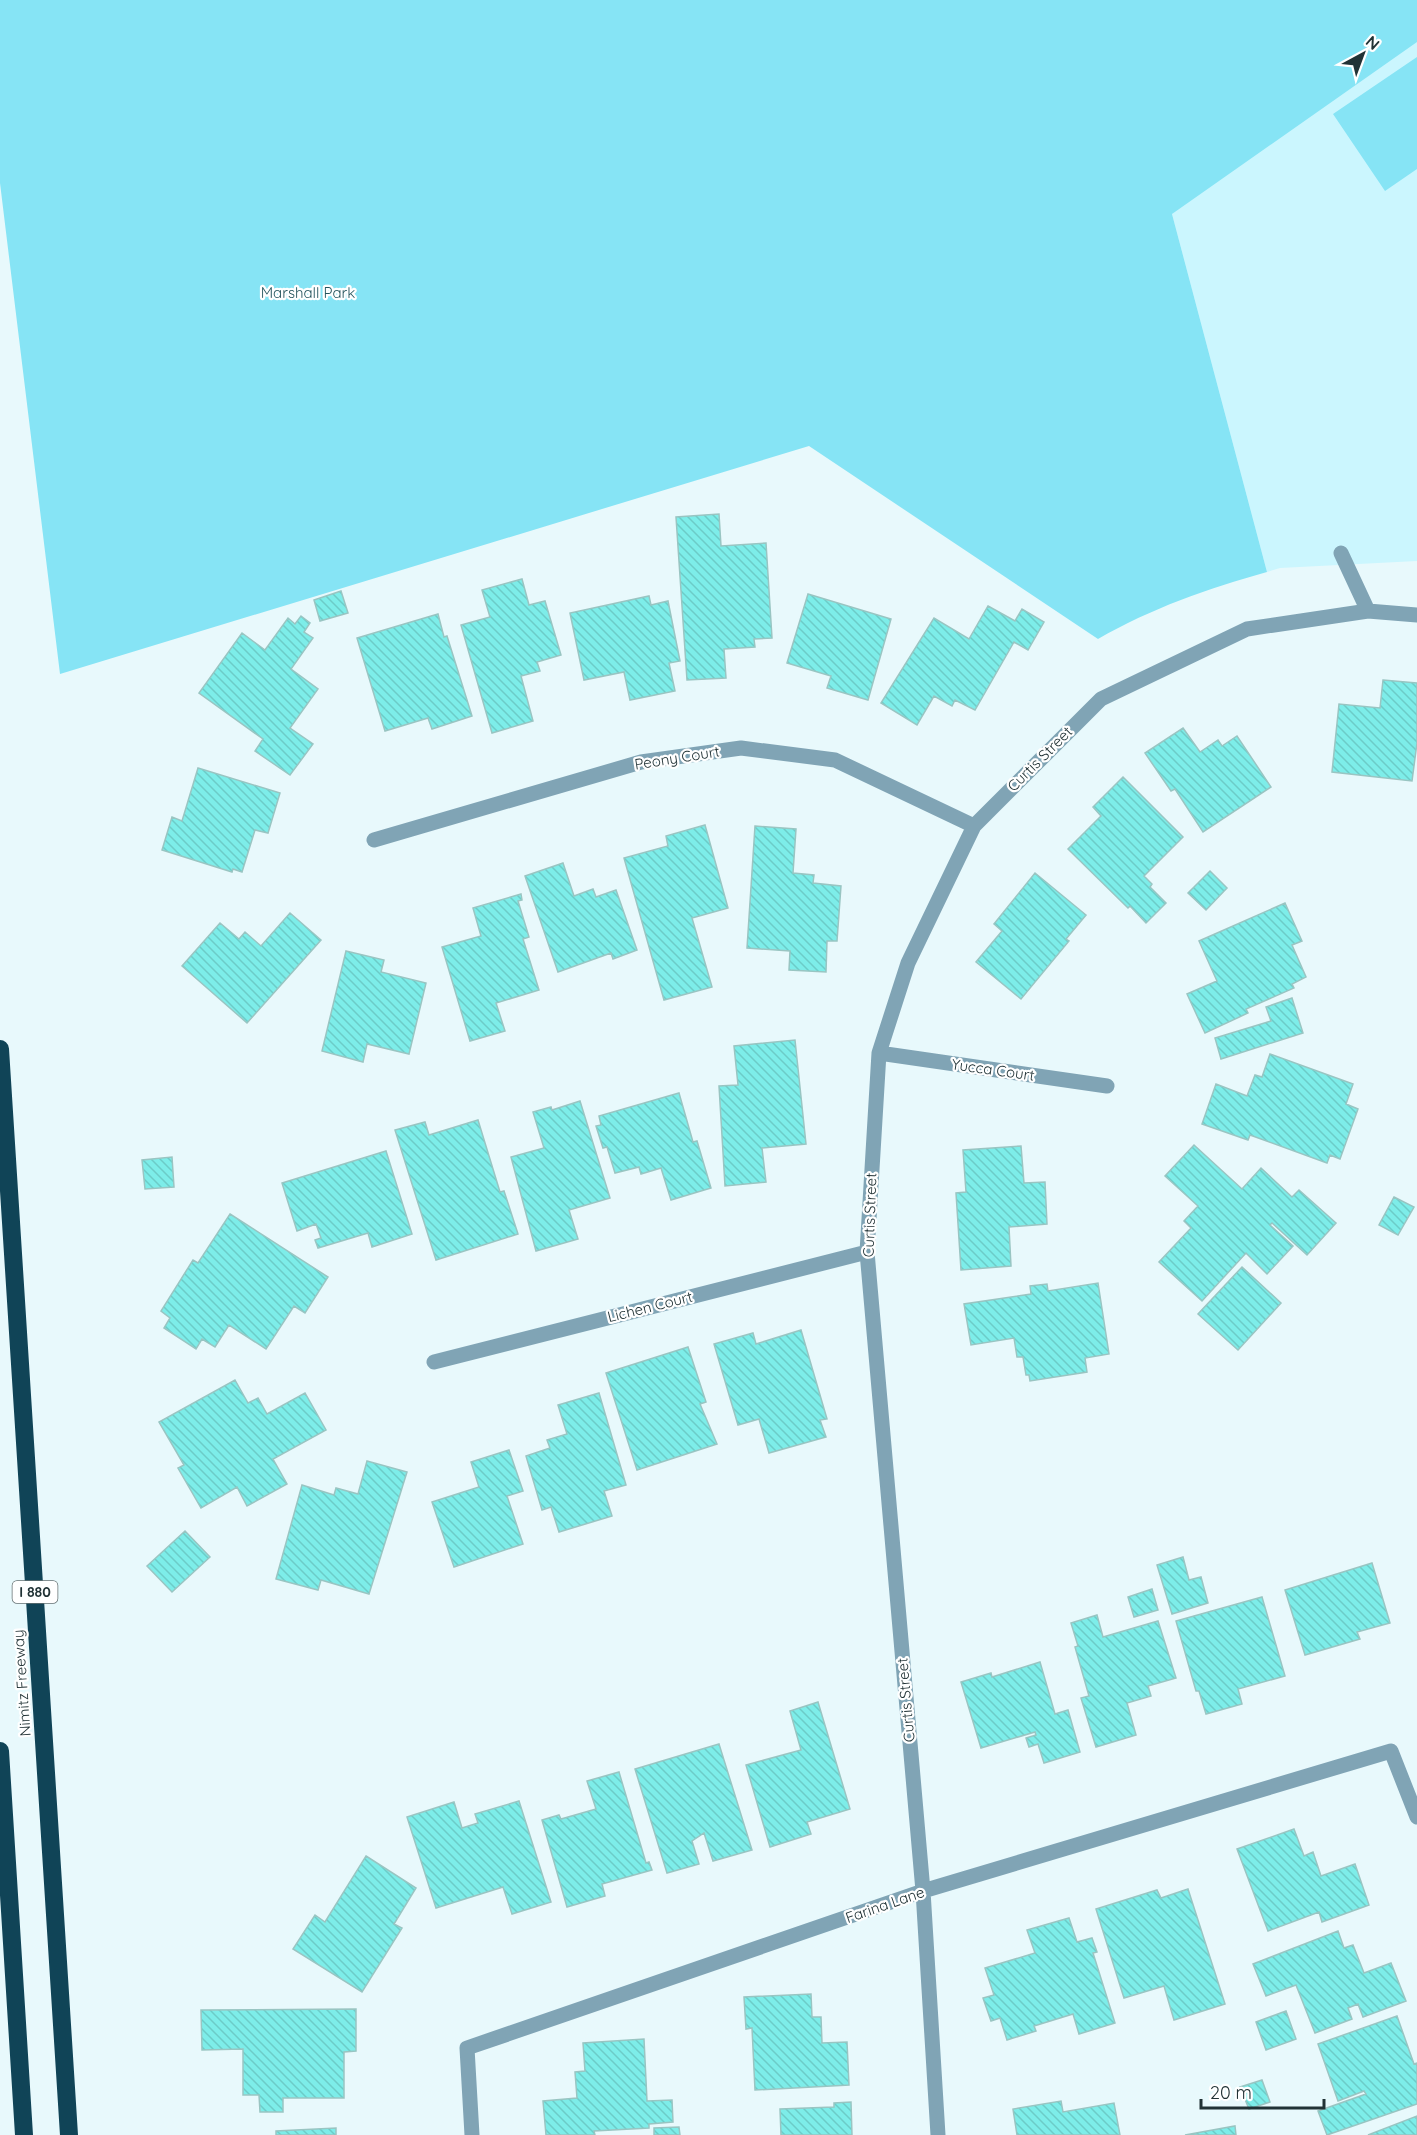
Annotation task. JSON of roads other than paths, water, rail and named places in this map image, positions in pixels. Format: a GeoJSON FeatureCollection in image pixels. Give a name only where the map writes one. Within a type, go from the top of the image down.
{"type":"FeatureCollection","features":[{"type":"Feature","properties":{"kind":"highway","name":"Nimitz Freeway"},"geometry":{"type":"LineString","coordinates":[[0,1049],[69,2135]]}},
{"type":"Feature","properties":{"kind":"highway"},"geometry":{"type":"LineString","coordinates":[[0,1751],[24,2135]]}},
{"type":"Feature","properties":{"kind":"street"},"geometry":{"type":"LineString","coordinates":[[1341,553],[1368,611]]}},
{"type":"Feature","properties":{"kind":"street","name":"Curtis Street"},"geometry":{"type":"LineString","coordinates":[[938,2135],[923,1892],[867,1252],[879,1053],[909,963],[974,826],[1101,699],[1247,629],[1368,611],[1417,615]]}},
{"type":"Feature","properties":{"kind":"street","name":"Peony Court"},"geometry":{"type":"LineString","coordinates":[[374,840],[641,762],[741,748],[835,760],[974,826]]}},
{"type":"Feature","properties":{"kind":"street","name":"Yucca Court"},"geometry":{"type":"LineString","coordinates":[[879,1053],[1107,1086]]}},
{"type":"Feature","properties":{"kind":"street","name":"Lichen Court"},"geometry":{"type":"LineString","coordinates":[[434,1362],[867,1252]]}},
{"type":"Feature","properties":{"kind":"street","name":"Farina Lane"},"geometry":{"type":"LineString","coordinates":[[472,2135],[467,2048],[923,1892],[1391,1751],[1417,1817]]}},
{"type":"Feature","properties":{"kind":"park label","name":"Marshall Park"},"geometry":{"type":"Point","coordinates":[308,293]}}]}
